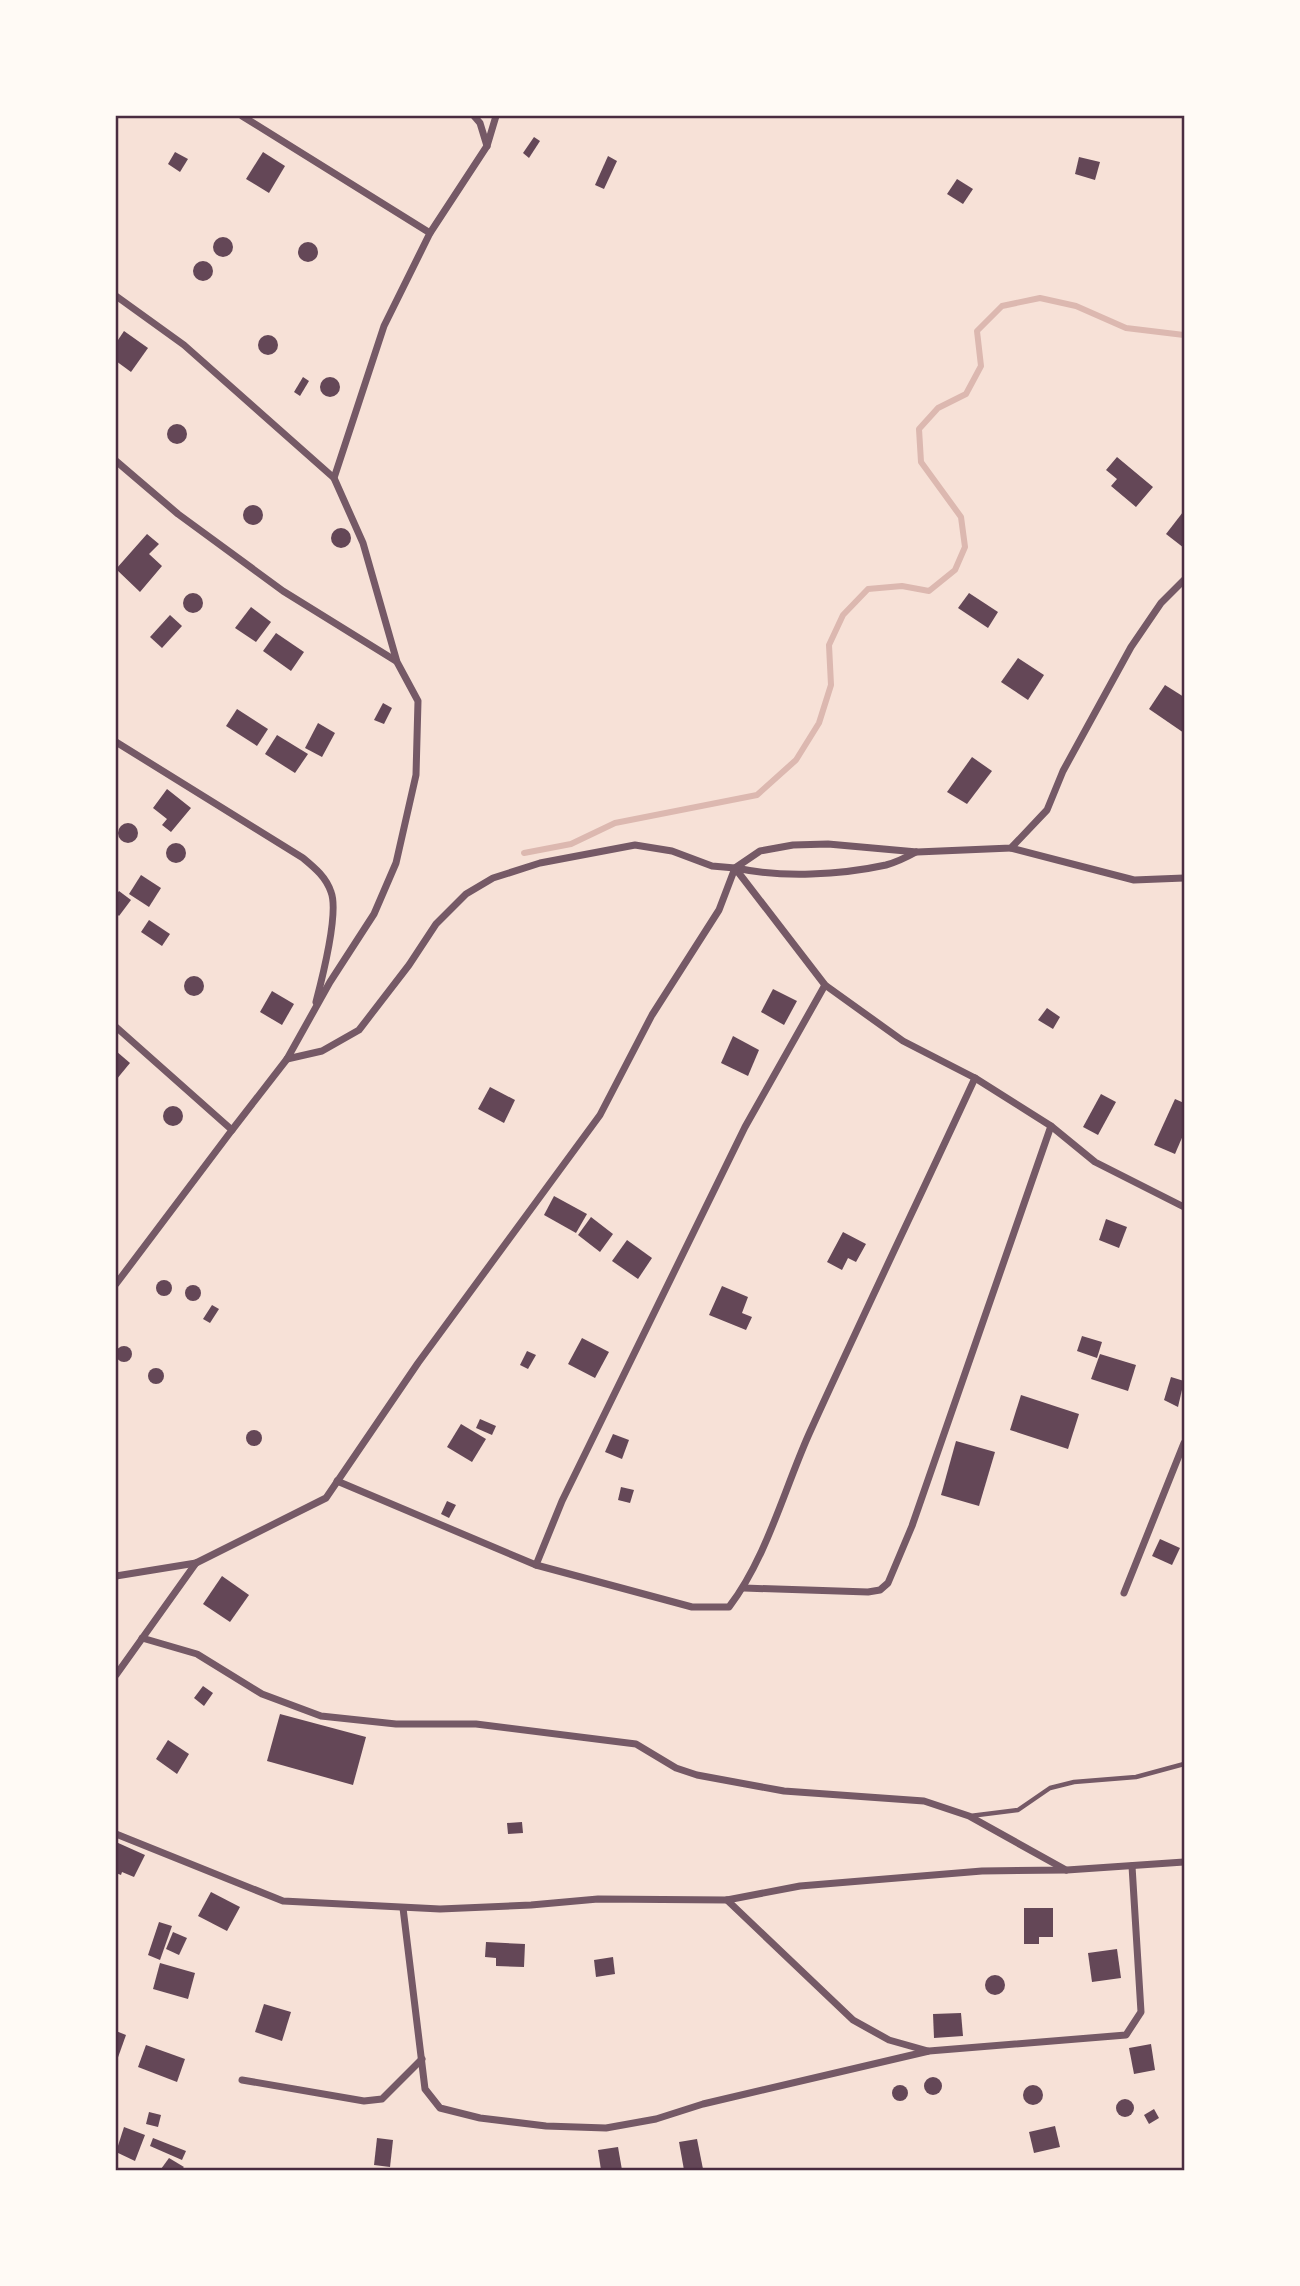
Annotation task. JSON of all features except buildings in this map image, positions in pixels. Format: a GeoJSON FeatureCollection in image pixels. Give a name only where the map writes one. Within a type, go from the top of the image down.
{"type":"FeatureCollection","features":[{"type":"Feature","properties":{"kind":"street"},"geometry":{"type":"LineString","coordinates":[[242,116],[430,233]]}},
{"type":"Feature","properties":{"kind":"street"},"geometry":{"type":"LineString","coordinates":[[474,116],[480,123],[487,146]]}},
{"type":"Feature","properties":{"kind":"street"},"geometry":{"type":"LineString","coordinates":[[334,478],[384,326],[430,233],[487,146],[496,116]]}},
{"type":"Feature","properties":{"kind":"street"},"geometry":{"type":"LineString","coordinates":[[116,296],[184,345],[334,478],[363,543],[397,662],[418,701],[416,775],[396,863],[374,914],[330,982],[287,1059],[116,1284]]}},
{"type":"Feature","properties":{"kind":"street"},"geometry":{"type":"LineString","coordinates":[[116,461],[178,514],[284,591],[397,662]]}},
{"type":"Feature","properties":{"kind":"street"},"geometry":{"type":"LineString","coordinates":[[1011,848],[1047,810],[1063,771],[1130,647],[1161,603],[1185,580]]}},
{"type":"Feature","properties":{"kind":"street"},"geometry":{"type":"LineString","coordinates":[[116,742],[303,858],[324,876],[333,895],[331,928],[313,1014]]}},
{"type":"Feature","properties":{"kind":"street"},"geometry":{"type":"LineString","coordinates":[[116,1576],[197,1563],[326,1498],[426,1352],[600,1115],[652,1016],[719,910],[735,868],[760,851],[793,845],[828,844],[917,852],[1011,848],[1134,880],[1185,878]]}},
{"type":"Feature","properties":{"kind":"street"},"geometry":{"type":"LineString","coordinates":[[287,1059],[322,1051],[359,1030],[409,965],[436,923],[466,894],[492,878],[540,863],[635,845],[672,851],[712,866],[764,874],[829,872],[888,864],[917,852]]}},
{"type":"Feature","properties":{"kind":"street"},"geometry":{"type":"LineString","coordinates":[[735,868],[825,985],[903,1041],[975,1078],[1051,1126],[1095,1162],[1185,1207]]}},
{"type":"Feature","properties":{"kind":"street"},"geometry":{"type":"LineString","coordinates":[[536,1565],[562,1501],[744,1127],[825,985]]}},
{"type":"Feature","properties":{"kind":"street"},"geometry":{"type":"LineString","coordinates":[[116,1027],[232,1130]]}},
{"type":"Feature","properties":{"kind":"street"},"geometry":{"type":"LineString","coordinates":[[337,1481],[536,1565],[692,1607],[729,1607],[744,1588],[756,1565],[809,1435],[975,1078]]}},
{"type":"Feature","properties":{"kind":"street"},"geometry":{"type":"LineString","coordinates":[[744,1588],[868,1592],[880,1590],[888,1583],[912,1526],[1051,1126]]}},
{"type":"Feature","properties":{"kind":"street"},"geometry":{"type":"LineString","coordinates":[[1124,1593],[1185,1443]]}},
{"type":"Feature","properties":{"kind":"street"},"geometry":{"type":"LineString","coordinates":[[116,1675],[197,1563]]}},
{"type":"Feature","properties":{"kind":"street"},"geometry":{"type":"LineString","coordinates":[[142,1638],[197,1654],[262,1694],[321,1716],[396,1724],[476,1724],[636,1744],[676,1768],[697,1775],[784,1791],[924,1801],[969,1816],[1067,1870]]}},
{"type":"Feature","properties":{"kind":"street"},"geometry":{"type":"LineString","coordinates":[[116,1834],[282,1901],[440,1909],[598,1899],[727,1900],[800,1886],[970,1872],[1067,1870],[1185,1862]]}},
{"type":"Feature","properties":{"kind":"street"},"geometry":{"type":"LineString","coordinates":[[403,1908],[425,2089],[440,2108],[480,2118],[546,2126],[606,2128],[656,2119],[703,2104],[929,2051],[1126,2035],[1141,2012],[1132,1866]]}},
{"type":"Feature","properties":{"kind":"street"},"geometry":{"type":"LineString","coordinates":[[727,1900],[853,2020],[889,2040],[929,2051]]}},
{"type":"Feature","properties":{"kind":"street"},"geometry":{"type":"LineString","coordinates":[[242,2080],[364,2101],[383,2099],[422,2059]]}},
{"type":"Feature","properties":{"kind":"lane"},"geometry":{"type":"LineString","coordinates":[[969,1816],[1018,1810],[1050,1788],[1074,1782],[1136,1777],[1185,1764]]}},
{"type":"Feature","properties":{"kind":"waterway"},"geometry":{"type":"LineString","coordinates":[[524,853],[571,844],[615,823],[757,795],[796,760],[819,723],[831,685],[829,645],[843,615],[868,589],[902,586],[929,591],[955,570],[965,547],[961,517],[921,462],[919,429],[938,408],[966,394],[981,366],[977,331],[1002,306],[1040,298],[1076,306],[1126,328],[1184,335]]}}]}
